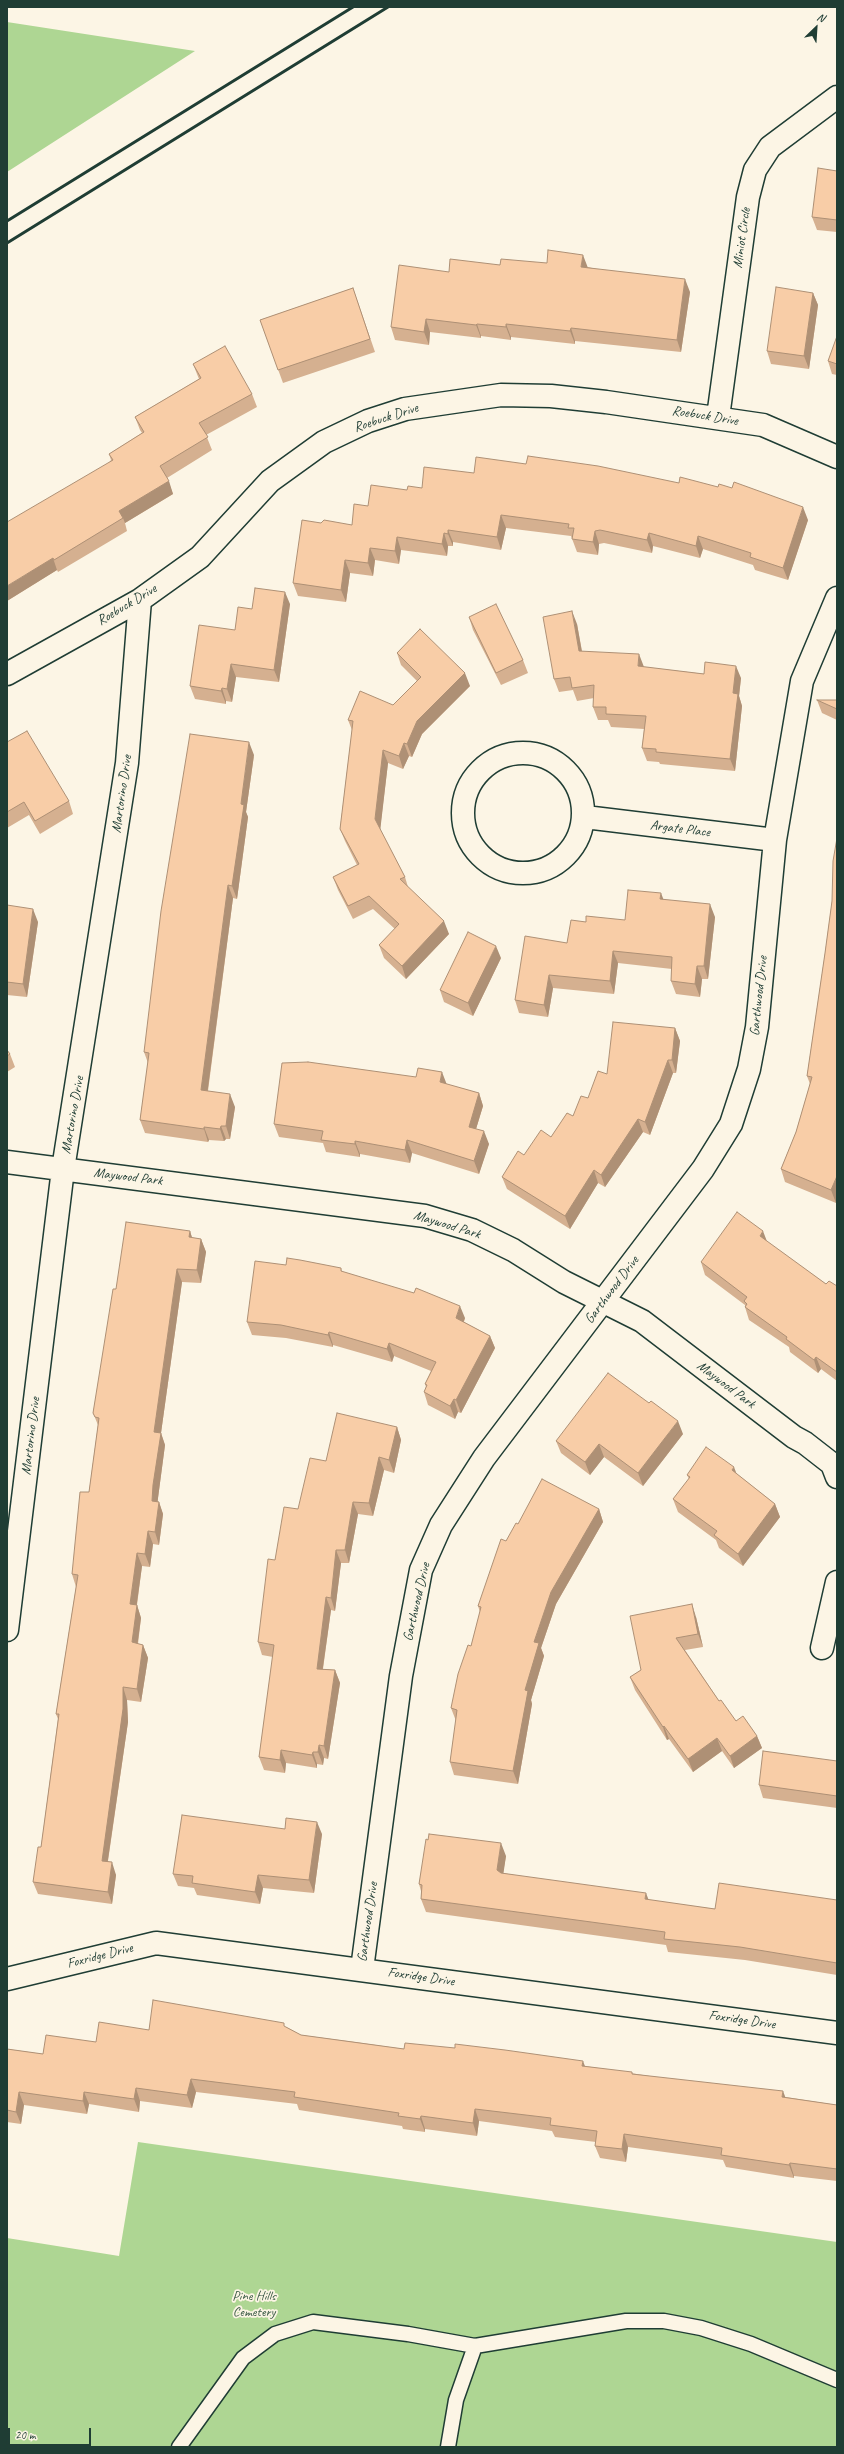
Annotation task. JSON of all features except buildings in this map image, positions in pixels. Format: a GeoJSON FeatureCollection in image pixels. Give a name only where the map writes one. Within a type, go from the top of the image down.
{"type":"FeatureCollection","features":[{"type":"Feature","properties":{"kind":"street","name":"Miniot Circle"},"geometry":{"type":"LineString","coordinates":[[718,417],[748,198],[755,170],[770,147],[837,97]]}},
{"type":"Feature","properties":{"kind":"street","name":"Roebuck Drive"},"geometry":{"type":"LineString","coordinates":[[7,674],[140,600],[200,557],[270,481],[324,442],[368,421],[398,411],[453,400],[501,395],[551,396],[600,401],[718,417],[763,425],[837,457]]}},
{"type":"Feature","properties":{"kind":"street","name":"Garthwood Drive"},"geometry":{"type":"LineString","coordinates":[[362,1970],[401,1676],[421,1570],[441,1525],[484,1458],[703,1169],[731,1124],[749,1069],[757,1027],[775,840],[802,681],[837,598]]}},
{"type":"Feature","properties":{"kind":"street","name":"Martorino Drive"},"geometry":{"type":"LineString","coordinates":[[7,1630],[63,1168],[127,763],[140,600]]}},
{"type":"Feature","properties":{"kind":"street"},"geometry":{"type":"LineString","coordinates":[[519,753],[539,755],[558,764],[572,778],[581,796],[585,817],[579,836],[569,853],[554,865],[536,873],[517,874],[498,868],[487,861],[470,842],[463,824],[463,804],[469,785],[482,769],[499,758],[519,753]]}},
{"type":"Feature","properties":{"kind":"street","name":"Argate Place"},"geometry":{"type":"LineString","coordinates":[[585,817],[775,840]]}},
{"type":"Feature","properties":{"kind":"street","name":"Maywood Park"},"geometry":{"type":"LineString","coordinates":[[7,1162],[63,1168],[425,1216],[472,1230],[513,1250],[564,1282],[642,1321],[794,1437],[805,1443],[832,1464],[837,1477]]}},
{"type":"Feature","properties":{"kind":"street"},"geometry":{"type":"LineString","coordinates":[[822,1648],[837,1582]]}},
{"type":"Feature","properties":{"kind":"street","name":"Foxridge Drive"},"geometry":{"type":"LineString","coordinates":[[7,1979],[156,1943],[837,2033]]}},
{"type":"Feature","properties":{"kind":"lane"},"geometry":{"type":"LineString","coordinates":[[179,2447],[243,2358],[275,2334],[313,2322],[408,2334],[475,2346],[626,2321],[664,2321],[701,2328],[751,2344],[837,2380]]}},
{"type":"Feature","properties":{"kind":"lane"},"geometry":{"type":"LineString","coordinates":[[448,2447],[456,2400],[475,2346]]}},
{"type":"Feature","properties":{"kind":"green space"},"geometry":{"type":"Polygon","coordinates":[[[7,22],[195,51],[7,172],[7,22]]]}},
{"type":"Feature","properties":{"kind":"green space","name":"Pine Hills Cemetery"},"geometry":{"type":"Polygon","coordinates":[[[138,2142],[837,2242],[837,2447],[7,2447],[7,2238],[119,2256],[138,2142]]]}},
{"type":"Feature","properties":{"kind":"railway"},"geometry":{"type":"LineString","coordinates":[[7,221],[353,7]]}},
{"type":"Feature","properties":{"kind":"railway"},"geometry":{"type":"LineString","coordinates":[[7,243],[388,7]]}}]}
